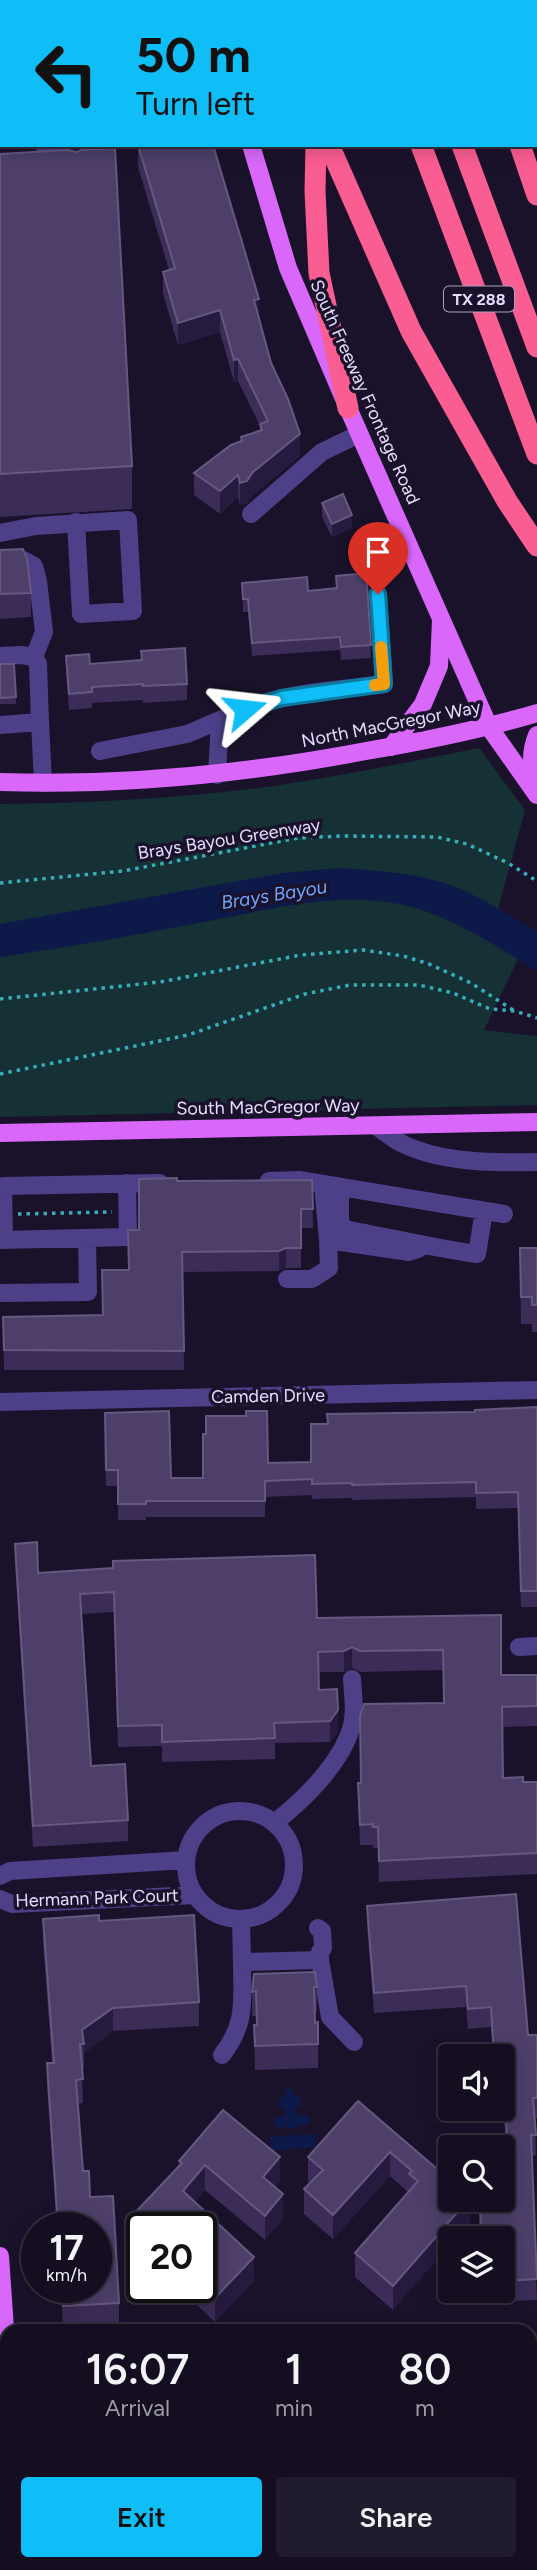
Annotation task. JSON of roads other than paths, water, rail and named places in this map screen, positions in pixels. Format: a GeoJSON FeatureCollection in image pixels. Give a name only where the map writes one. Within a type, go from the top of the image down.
{"type":"FeatureCollection","features":[{"type":"Feature","properties":{"kind":"highway"},"geometry":{"type":"LineString","coordinates":[[316,147],[319,273],[348,408]]}},
{"type":"Feature","properties":{"kind":"highway"},"geometry":{"type":"LineString","coordinates":[[329,147],[411,331],[507,501],[537,546]]}},
{"type":"Feature","properties":{"kind":"highway","name":"TX 288"},"geometry":{"type":"LineString","coordinates":[[422,147],[537,454]]}},
{"type":"Feature","properties":{"kind":"highway"},"geometry":{"type":"LineString","coordinates":[[462,147],[537,346]]}},
{"type":"Feature","properties":{"kind":"highway"},"geometry":{"type":"LineString","coordinates":[[521,147],[537,195]]}},
{"type":"Feature","properties":{"kind":"main road","name":"South Freeway Frontage Road"},"geometry":{"type":"LineString","coordinates":[[252,147],[288,268],[359,434],[489,727],[537,794]]}},
{"type":"Feature","properties":{"kind":"main road"},"geometry":{"type":"LineString","coordinates":[[391,747],[423,704],[439,666],[441,617]]}},
{"type":"Feature","properties":{"kind":"main road","name":"North MacGregor Way"},"geometry":{"type":"LineString","coordinates":[[0,782],[115,782],[217,775],[299,764],[391,747],[489,727],[537,713]]}},
{"type":"Feature","properties":{"kind":"main road"},"geometry":{"type":"LineString","coordinates":[[537,735],[531,768],[537,794]]}},
{"type":"Feature","properties":{"kind":"main road","name":"South MacGregor Way"},"geometry":{"type":"LineString","coordinates":[[0,1133],[537,1122]]}},
{"type":"Feature","properties":{"kind":"main road"},"geometry":{"type":"LineString","coordinates":[[0,2256],[5,2324]]}},
{"type":"Feature","properties":{"kind":"street"},"geometry":{"type":"LineString","coordinates":[[47,147],[68,164],[75,184]]}},
{"type":"Feature","properties":{"kind":"street"},"geometry":{"type":"LineString","coordinates":[[41,166],[68,164]]}},
{"type":"Feature","properties":{"kind":"street"},"geometry":{"type":"LineString","coordinates":[[251,514],[322,452],[359,434]]}},
{"type":"Feature","properties":{"kind":"street"},"geometry":{"type":"LineString","coordinates":[[0,533],[36,526],[76,523],[128,520],[133,611],[81,614],[76,523]]}},
{"type":"Feature","properties":{"kind":"street"},"geometry":{"type":"LineString","coordinates":[[0,561],[23,560],[34,566],[44,632],[34,657]]}},
{"type":"Feature","properties":{"kind":"street"},"geometry":{"type":"LineString","coordinates":[[100,751],[187,734],[258,704],[282,698],[384,684],[378,594]]}},
{"type":"Feature","properties":{"kind":"street"},"geometry":{"type":"LineString","coordinates":[[0,656],[34,657],[38,663],[43,783]]}},
{"type":"Feature","properties":{"kind":"street"},"geometry":{"type":"LineString","coordinates":[[217,775],[220,720]]}},
{"type":"Feature","properties":{"kind":"street"},"geometry":{"type":"LineString","coordinates":[[0,725],[40,722]]}},
{"type":"Feature","properties":{"kind":"street"},"geometry":{"type":"LineString","coordinates":[[376,1126],[402,1144],[435,1155],[537,1162]]}},
{"type":"Feature","properties":{"kind":"street"},"geometry":{"type":"LineString","coordinates":[[246,1181],[299,1180],[504,1214]]}},
{"type":"Feature","properties":{"kind":"street"},"geometry":{"type":"LineString","coordinates":[[127,1183],[128,1237],[2,1240],[3,1186],[127,1183],[180,1182]]}},
{"type":"Feature","properties":{"kind":"street"},"geometry":{"type":"LineString","coordinates":[[287,1279],[312,1279],[329,1268],[331,1185]]}},
{"type":"Feature","properties":{"kind":"street"},"geometry":{"type":"LineString","coordinates":[[331,1185],[344,1229],[410,1240],[425,1247],[477,1254],[484,1211]]}},
{"type":"Feature","properties":{"kind":"street"},"geometry":{"type":"LineString","coordinates":[[0,1293],[88,1293],[87,1238]]}},
{"type":"Feature","properties":{"kind":"street"},"geometry":{"type":"LineString","coordinates":[[328,1240],[408,1252],[425,1247]]}},
{"type":"Feature","properties":{"kind":"street","name":"Camden Drive"},"geometry":{"type":"LineString","coordinates":[[0,1402],[537,1390]]}},
{"type":"Feature","properties":{"kind":"street"},"geometry":{"type":"LineString","coordinates":[[222,2054],[235,2038],[240,2022],[241,1919],[256,1917],[280,1902],[289,1888],[294,1872],[294,1856],[289,1841],[274,1823],[326,1775],[351,1731],[352,1679]]}},
{"type":"Feature","properties":{"kind":"street","name":"Hermann Park Court"},"geometry":{"type":"LineString","coordinates":[[241,1919],[223,1916],[207,1908],[195,1895],[187,1878],[186,1860],[191,1842],[201,1828],[215,1817],[232,1811],[250,1811],[274,1823]]}},
{"type":"Feature","properties":{"kind":"street","name":"Hermann Park Court"},"geometry":{"type":"LineString","coordinates":[[0,1876],[10,1871],[186,1860]]}},
{"type":"Feature","properties":{"kind":"street","name":"Hermann Park Court"},"geometry":{"type":"LineString","coordinates":[[0,1899],[12,1904],[195,1895]]}},
{"type":"Feature","properties":{"kind":"street"},"geometry":{"type":"LineString","coordinates":[[318,1920],[322,1931],[323,1948],[320,1956],[330,2017],[354,2042]]}},
{"type":"Feature","properties":{"kind":"street"},"geometry":{"type":"LineString","coordinates":[[242,1962],[320,1956]]}},
{"type":"Feature","properties":{"kind":"water","name":"Brays Bayou"},"geometry":{"type":"Polygon","coordinates":[[[338,868],[415,876],[454,886],[478,897],[537,932],[537,971],[471,932],[436,915],[399,904],[350,900],[276,908],[0,957],[0,924],[283,873],[338,868]]]}},
{"type":"Feature","properties":{"kind":"water"},"geometry":{"type":"Polygon","coordinates":[[[288,2089],[293,2090],[294,2096],[300,2096],[300,2107],[296,2107],[296,2115],[309,2114],[310,2125],[298,2128],[275,2127],[274,2118],[285,2116],[285,2107],[279,2108],[279,2098],[285,2097],[288,2089]]]}},
{"type":"Feature","properties":{"kind":"water"},"geometry":{"type":"Polygon","coordinates":[[[315,2134],[316,2147],[271,2150],[270,2137],[315,2134]]]}}]}
